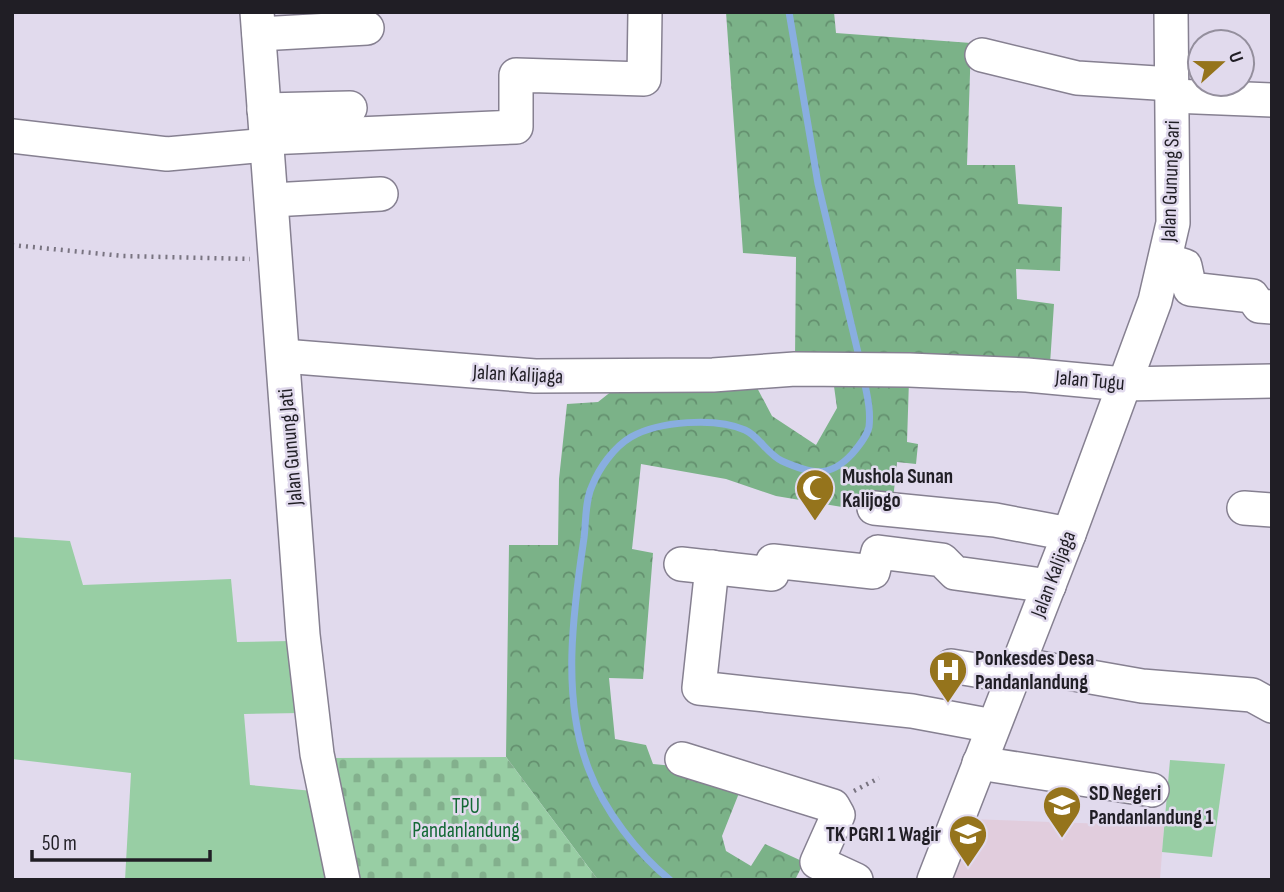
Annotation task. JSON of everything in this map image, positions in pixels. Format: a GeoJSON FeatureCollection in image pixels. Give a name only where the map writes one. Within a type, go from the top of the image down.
{"type":"FeatureCollection","features":[{"type":"Feature","properties":{"kind":"street"},"geometry":{"type":"LineString","coordinates":[[266,131],[516,127],[516,75],[644,79],[645,12]]}},
{"type":"Feature","properties":{"kind":"street","name":"Jalan Gunung Sari"},"geometry":{"type":"LineString","coordinates":[[1124,384],[1146,326],[1166,260],[1173,223],[1171,12]]}},
{"type":"Feature","properties":{"kind":"street"},"geometry":{"type":"LineString","coordinates":[[258,23],[366,29]]}},
{"type":"Feature","properties":{"kind":"street","name":"Jalan Gunung Jati"},"geometry":{"type":"LineString","coordinates":[[258,23],[303,635],[317,754],[343,880]]}},
{"type":"Feature","properties":{"kind":"street"},"geometry":{"type":"LineString","coordinates":[[982,55],[1077,78],[1272,100]]}},
{"type":"Feature","properties":{"kind":"street"},"geometry":{"type":"LineString","coordinates":[[12,136],[167,154],[350,108]]}},
{"type":"Feature","properties":{"kind":"street"},"geometry":{"type":"LineString","coordinates":[[272,200],[381,194]]}},
{"type":"Feature","properties":{"kind":"street"},"geometry":{"type":"LineString","coordinates":[[1166,260],[1185,266],[1190,289],[1252,296],[1259,306],[1272,307]]}},
{"type":"Feature","properties":{"kind":"street","name":"Jalan Kalijaga"},"geometry":{"type":"LineString","coordinates":[[283,356],[535,376],[713,375],[795,369],[909,370]]}},
{"type":"Feature","properties":{"kind":"street","name":"Jalan Tugu"},"geometry":{"type":"LineString","coordinates":[[909,370],[1027,375],[1124,384],[1272,381]]}},
{"type":"Feature","properties":{"kind":"street","name":"Jalan Kalijaga"},"geometry":{"type":"LineString","coordinates":[[934,880],[1069,534],[1124,384]]}},
{"type":"Feature","properties":{"kind":"street"},"geometry":{"type":"LineString","coordinates":[[874,508],[995,520],[1069,534]]}},
{"type":"Feature","properties":{"kind":"street"},"geometry":{"type":"LineString","coordinates":[[993,726],[912,711],[699,688],[697,565],[772,574],[774,561],[873,572],[878,552],[942,559],[955,573],[1048,586]]}},
{"type":"Feature","properties":{"kind":"street"},"geometry":{"type":"LineString","coordinates":[[951,666],[1015,670],[1252,695],[1272,706]]}},
{"type":"Feature","properties":{"kind":"street"},"geometry":{"type":"LineString","coordinates":[[682,759],[833,806],[838,815],[817,862],[856,880]]}},
{"type":"Feature","properties":{"kind":"street"},"geometry":{"type":"LineString","coordinates":[[979,763],[1152,790]]}},
{"type":"Feature","properties":{"kind":"path"},"geometry":{"type":"LineString","coordinates":[[12,245],[123,256],[275,259]]}},
{"type":"Feature","properties":{"kind":"shaded area","name":"SD Negeri Pandanlandung 1"},"geometry":{"type":"Polygon","coordinates":[[[969,819],[1164,826],[1160,880],[949,880],[969,819]]]}},
{"type":"Feature","properties":{"kind":"green space"},"geometry":{"type":"Polygon","coordinates":[[[726,12],[834,12],[836,33],[971,43],[967,165],[1015,165],[1018,204],[1062,207],[1060,271],[1016,269],[1017,299],[1054,304],[1050,364],[795,358],[796,257],[743,253],[726,12]]]}},
{"type":"Feature","properties":{"kind":"green space"},"geometry":{"type":"Polygon","coordinates":[[[833,379],[909,380],[907,442],[918,444],[916,464],[897,462],[893,500],[844,495],[842,507],[776,496],[726,479],[641,464],[632,549],[653,553],[643,679],[609,678],[615,739],[646,745],[653,764],[684,767],[741,788],[722,836],[726,851],[751,866],[765,844],[804,862],[795,880],[598,880],[506,757],[509,545],[558,545],[559,479],[567,404],[598,402],[622,383],[754,382],[772,416],[816,445],[837,408],[833,379]]]}},
{"type":"Feature","properties":{"kind":"green space"},"geometry":{"type":"Polygon","coordinates":[[[12,537],[70,541],[83,585],[231,579],[237,642],[290,641],[301,713],[244,714],[250,785],[313,791],[331,880],[125,880],[131,773],[12,759],[12,537]]]}},
{"type":"Feature","properties":{"kind":"green space","name":"TPU Pandanlandung"},"geometry":{"type":"Polygon","coordinates":[[[506,757],[598,880],[354,880],[334,758],[506,757]]]}},
{"type":"Feature","properties":{"kind":"green space"},"geometry":{"type":"Polygon","coordinates":[[[1170,760],[1225,764],[1212,857],[1162,852],[1170,760]]]}},
{"type":"Feature","properties":{"kind":"waterway"},"geometry":{"type":"LineString","coordinates":[[789,12],[818,184],[860,361]]}},
{"type":"Feature","properties":{"kind":"waterway"},"geometry":{"type":"LineString","coordinates":[[670,880],[634,844],[603,800],[580,743],[572,685],[573,625],[587,505],[592,486],[608,458],[619,446],[643,432],[672,424],[704,422],[733,426],[755,436],[782,461],[802,469],[827,471],[844,462],[868,430],[869,409],[864,380]]}},
{"type":"Feature","properties":{"kind":"place","name":"Mushola Sunan Kalijogo"},"geometry":{"type":"Point","coordinates":[815,522]}},
{"type":"Feature","properties":{"kind":"place","name":"Ponkesdes Desa Pandanlandung"},"geometry":{"type":"Point","coordinates":[948,704]}},
{"type":"Feature","properties":{"kind":"place","name":"SD Negeri Pandanlandung 1"},"geometry":{"type":"Point","coordinates":[1062,839]}},
{"type":"Feature","properties":{"kind":"place","name":"TK PGRI 1 Wagir"},"geometry":{"type":"Point","coordinates":[968,868]}}]}
